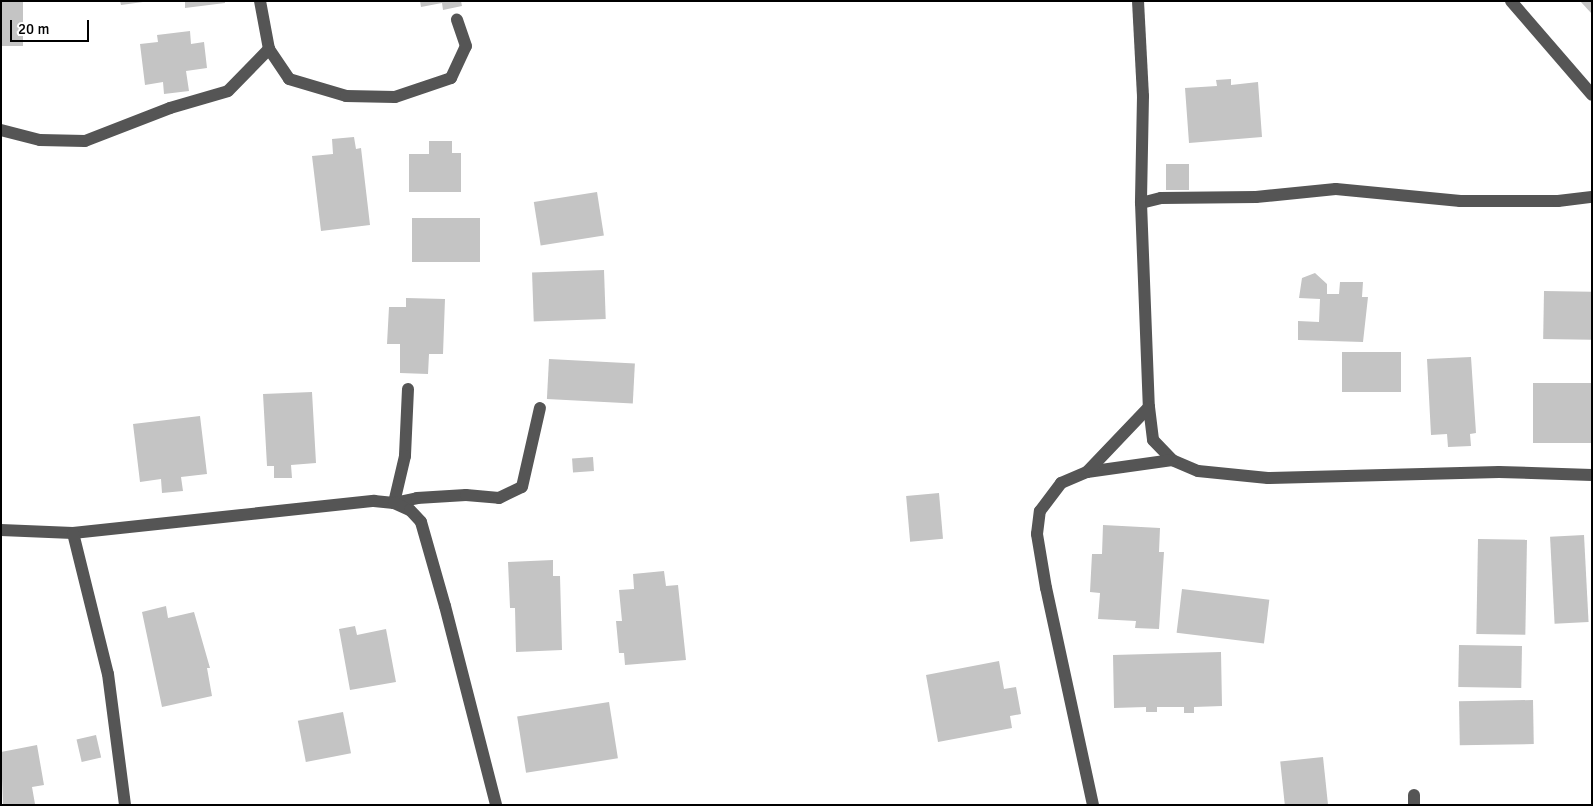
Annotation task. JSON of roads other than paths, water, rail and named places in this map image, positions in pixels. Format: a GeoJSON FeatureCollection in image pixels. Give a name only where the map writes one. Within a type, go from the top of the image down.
{"type":"FeatureCollection","features":[{"type":"Feature","properties":{"kind":"street"},"geometry":{"type":"LineString","coordinates":[[260,1],[269,49],[289,78],[346,96],[395,97],[451,78],[466,46],[457,20]]}},
{"type":"Feature","properties":{"kind":"street"},"geometry":{"type":"LineString","coordinates":[[1138,1],[1143,96],[1141,203],[1149,407],[1153,440],[1172,460],[1198,471],[1268,478],[1499,472],[1592,475]]}},
{"type":"Feature","properties":{"kind":"street"},"geometry":{"type":"LineString","coordinates":[[1512,1],[1592,95]]}},
{"type":"Feature","properties":{"kind":"street"},"geometry":{"type":"LineString","coordinates":[[1,130],[40,140],[84,141],[170,108],[228,91],[269,49]]}},
{"type":"Feature","properties":{"kind":"street"},"geometry":{"type":"LineString","coordinates":[[1141,203],[1161,198],[1256,197],[1336,189],[1460,201],[1558,201],[1592,197]]}},
{"type":"Feature","properties":{"kind":"street"},"geometry":{"type":"LineString","coordinates":[[394,503],[406,456],[408,389]]}},
{"type":"Feature","properties":{"kind":"street"},"geometry":{"type":"LineString","coordinates":[[1087,472],[1149,407]]}},
{"type":"Feature","properties":{"kind":"street"},"geometry":{"type":"LineString","coordinates":[[394,503],[417,498],[466,494],[499,498],[522,487],[540,408]]}},
{"type":"Feature","properties":{"kind":"street"},"geometry":{"type":"LineString","coordinates":[[1093,805],[1037,534],[1040,512],[1048,498],[1061,483],[1087,472],[1172,460]]}},
{"type":"Feature","properties":{"kind":"street"},"geometry":{"type":"LineString","coordinates":[[1,530],[73,533],[374,501],[394,503],[410,510],[421,522],[496,805]]}},
{"type":"Feature","properties":{"kind":"street"},"geometry":{"type":"LineString","coordinates":[[73,533],[108,674],[125,805]]}}]}
